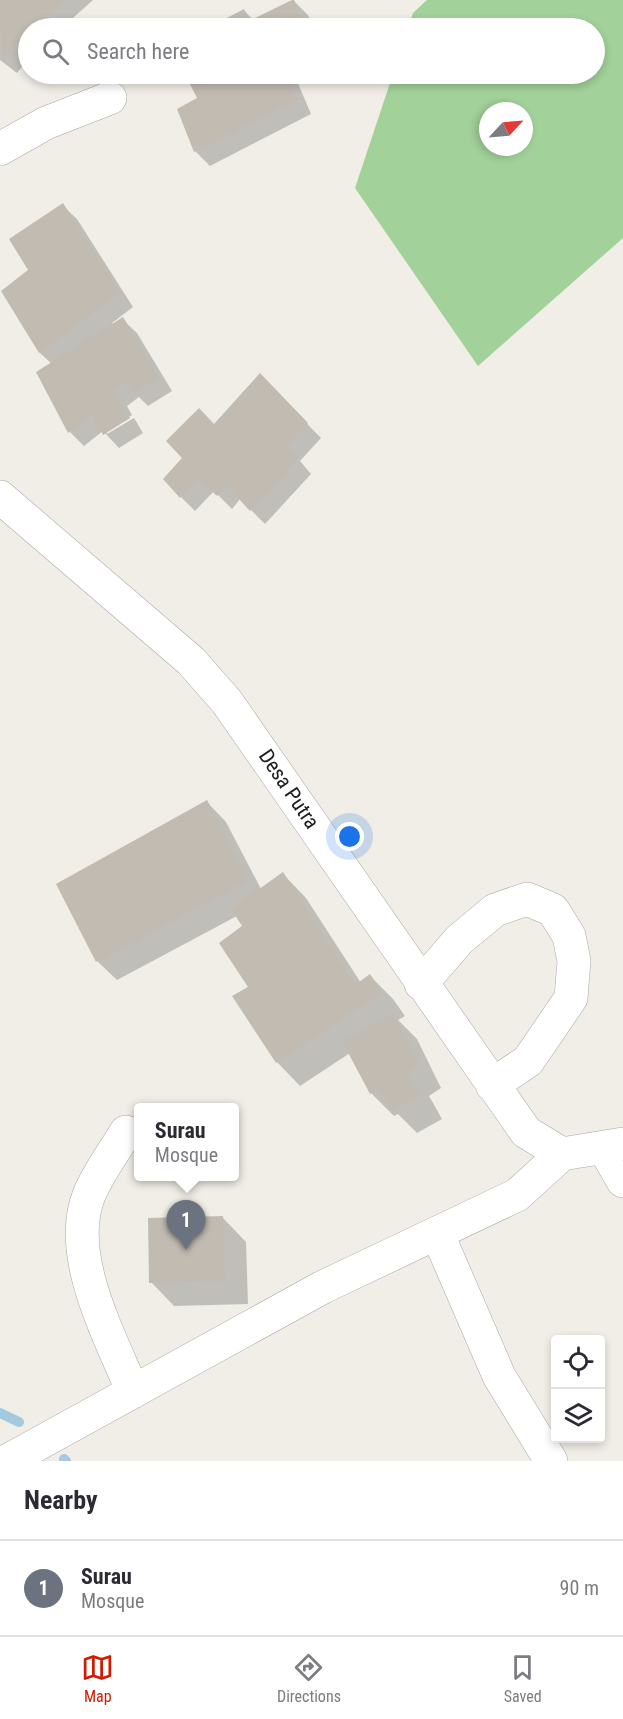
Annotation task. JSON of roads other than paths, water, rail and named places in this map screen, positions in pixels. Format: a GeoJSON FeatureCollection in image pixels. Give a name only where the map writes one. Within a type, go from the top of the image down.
{"type":"FeatureCollection","features":[{"type":"Feature","properties":{"kind":"street"},"geometry":{"type":"LineString","coordinates":[[0,148],[46,123],[110,98]]}},
{"type":"Feature","properties":{"kind":"street","name":"Desa Putra"},"geometry":{"type":"LineString","coordinates":[[0,498],[191,661],[227,702],[526,1132],[562,1154]]}},
{"type":"Feature","properties":{"kind":"street"},"geometry":{"type":"LineString","coordinates":[[422,984],[459,940],[495,910],[527,899],[553,910],[569,936],[574,961],[571,998],[528,1060],[492,1085]]}},
{"type":"Feature","properties":{"kind":"street"},"geometry":{"type":"LineString","coordinates":[[126,1132],[89,1195],[82,1221],[87,1282],[133,1392]]}},
{"type":"Feature","properties":{"kind":"street"},"geometry":{"type":"LineString","coordinates":[[7,1461],[323,1287],[517,1196],[562,1154],[614,1146],[623,1180]]}},
{"type":"Feature","properties":{"kind":"street"},"geometry":{"type":"LineString","coordinates":[[438,1235],[498,1376],[551,1461]]}},
{"type":"Feature","properties":{"kind":"waterway"},"geometry":{"type":"LineString","coordinates":[[0,1413],[19,1422]]}},
{"type":"Feature","properties":{"kind":"place","name":"Surau"},"geometry":{"type":"Point","coordinates":[186,1250]}}]}
